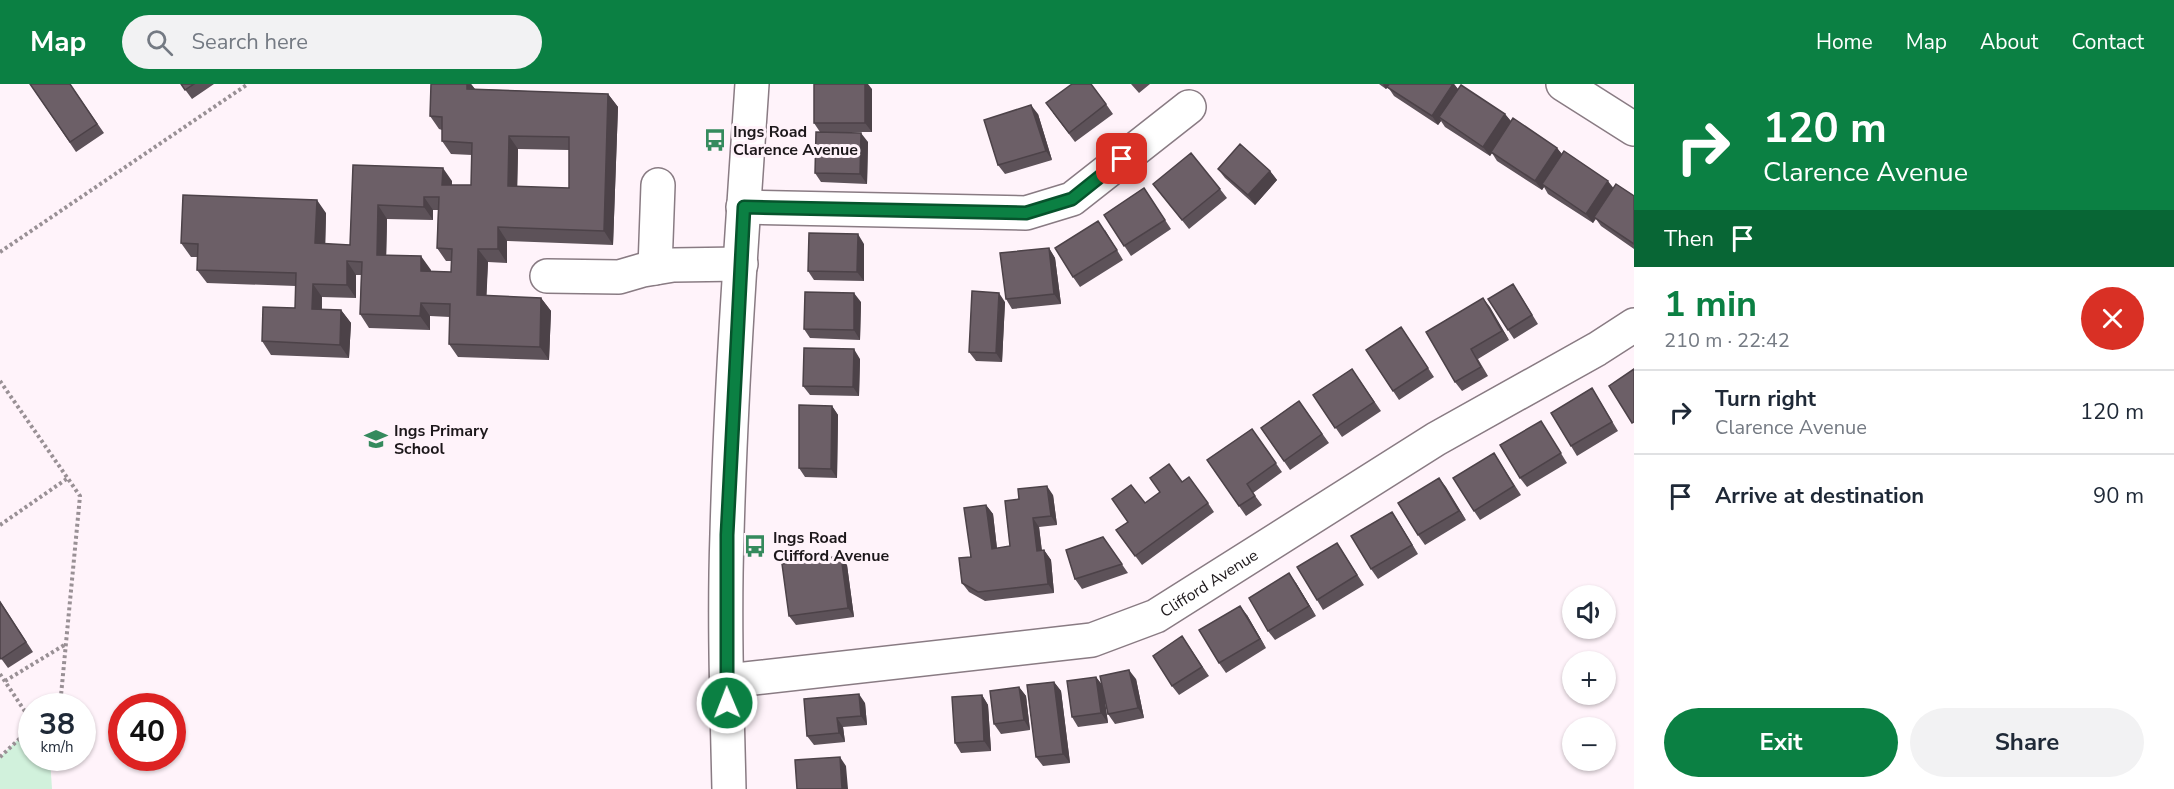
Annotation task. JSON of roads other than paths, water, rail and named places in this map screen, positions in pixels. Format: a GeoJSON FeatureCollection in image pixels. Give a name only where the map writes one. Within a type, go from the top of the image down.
{"type":"FeatureCollection","features":[{"type":"Feature","properties":{"kind":"street"},"geometry":{"type":"LineString","coordinates":[[729,789],[727,535],[752,84]]}},
{"type":"Feature","properties":{"kind":"street"},"geometry":{"type":"LineString","coordinates":[[1563,84],[1634,129]]}},
{"type":"Feature","properties":{"kind":"street"},"geometry":{"type":"LineString","coordinates":[[744,207],[1026,213],[1072,199],[1189,107]]}},
{"type":"Feature","properties":{"kind":"street"},"geometry":{"type":"LineString","coordinates":[[655,268],[658,185]]}},
{"type":"Feature","properties":{"kind":"street"},"geometry":{"type":"LineString","coordinates":[[547,276],[619,277],[673,265],[741,264]]}},
{"type":"Feature","properties":{"kind":"street","name":"Clifford Avenue"},"geometry":{"type":"LineString","coordinates":[[727,681],[1092,640],[1156,616],[1436,439],[1597,349],[1634,325]]}},
{"type":"Feature","properties":{"kind":"place","name":"Ings Road Clarence Avenue"},"geometry":{"type":"Point","coordinates":[715,140]}},
{"type":"Feature","properties":{"kind":"place","name":"Ings Primary School"},"geometry":{"type":"Point","coordinates":[376,439]}},
{"type":"Feature","properties":{"kind":"place","name":"Ings Road Clifford Avenue"},"geometry":{"type":"Point","coordinates":[755,546]}}]}
